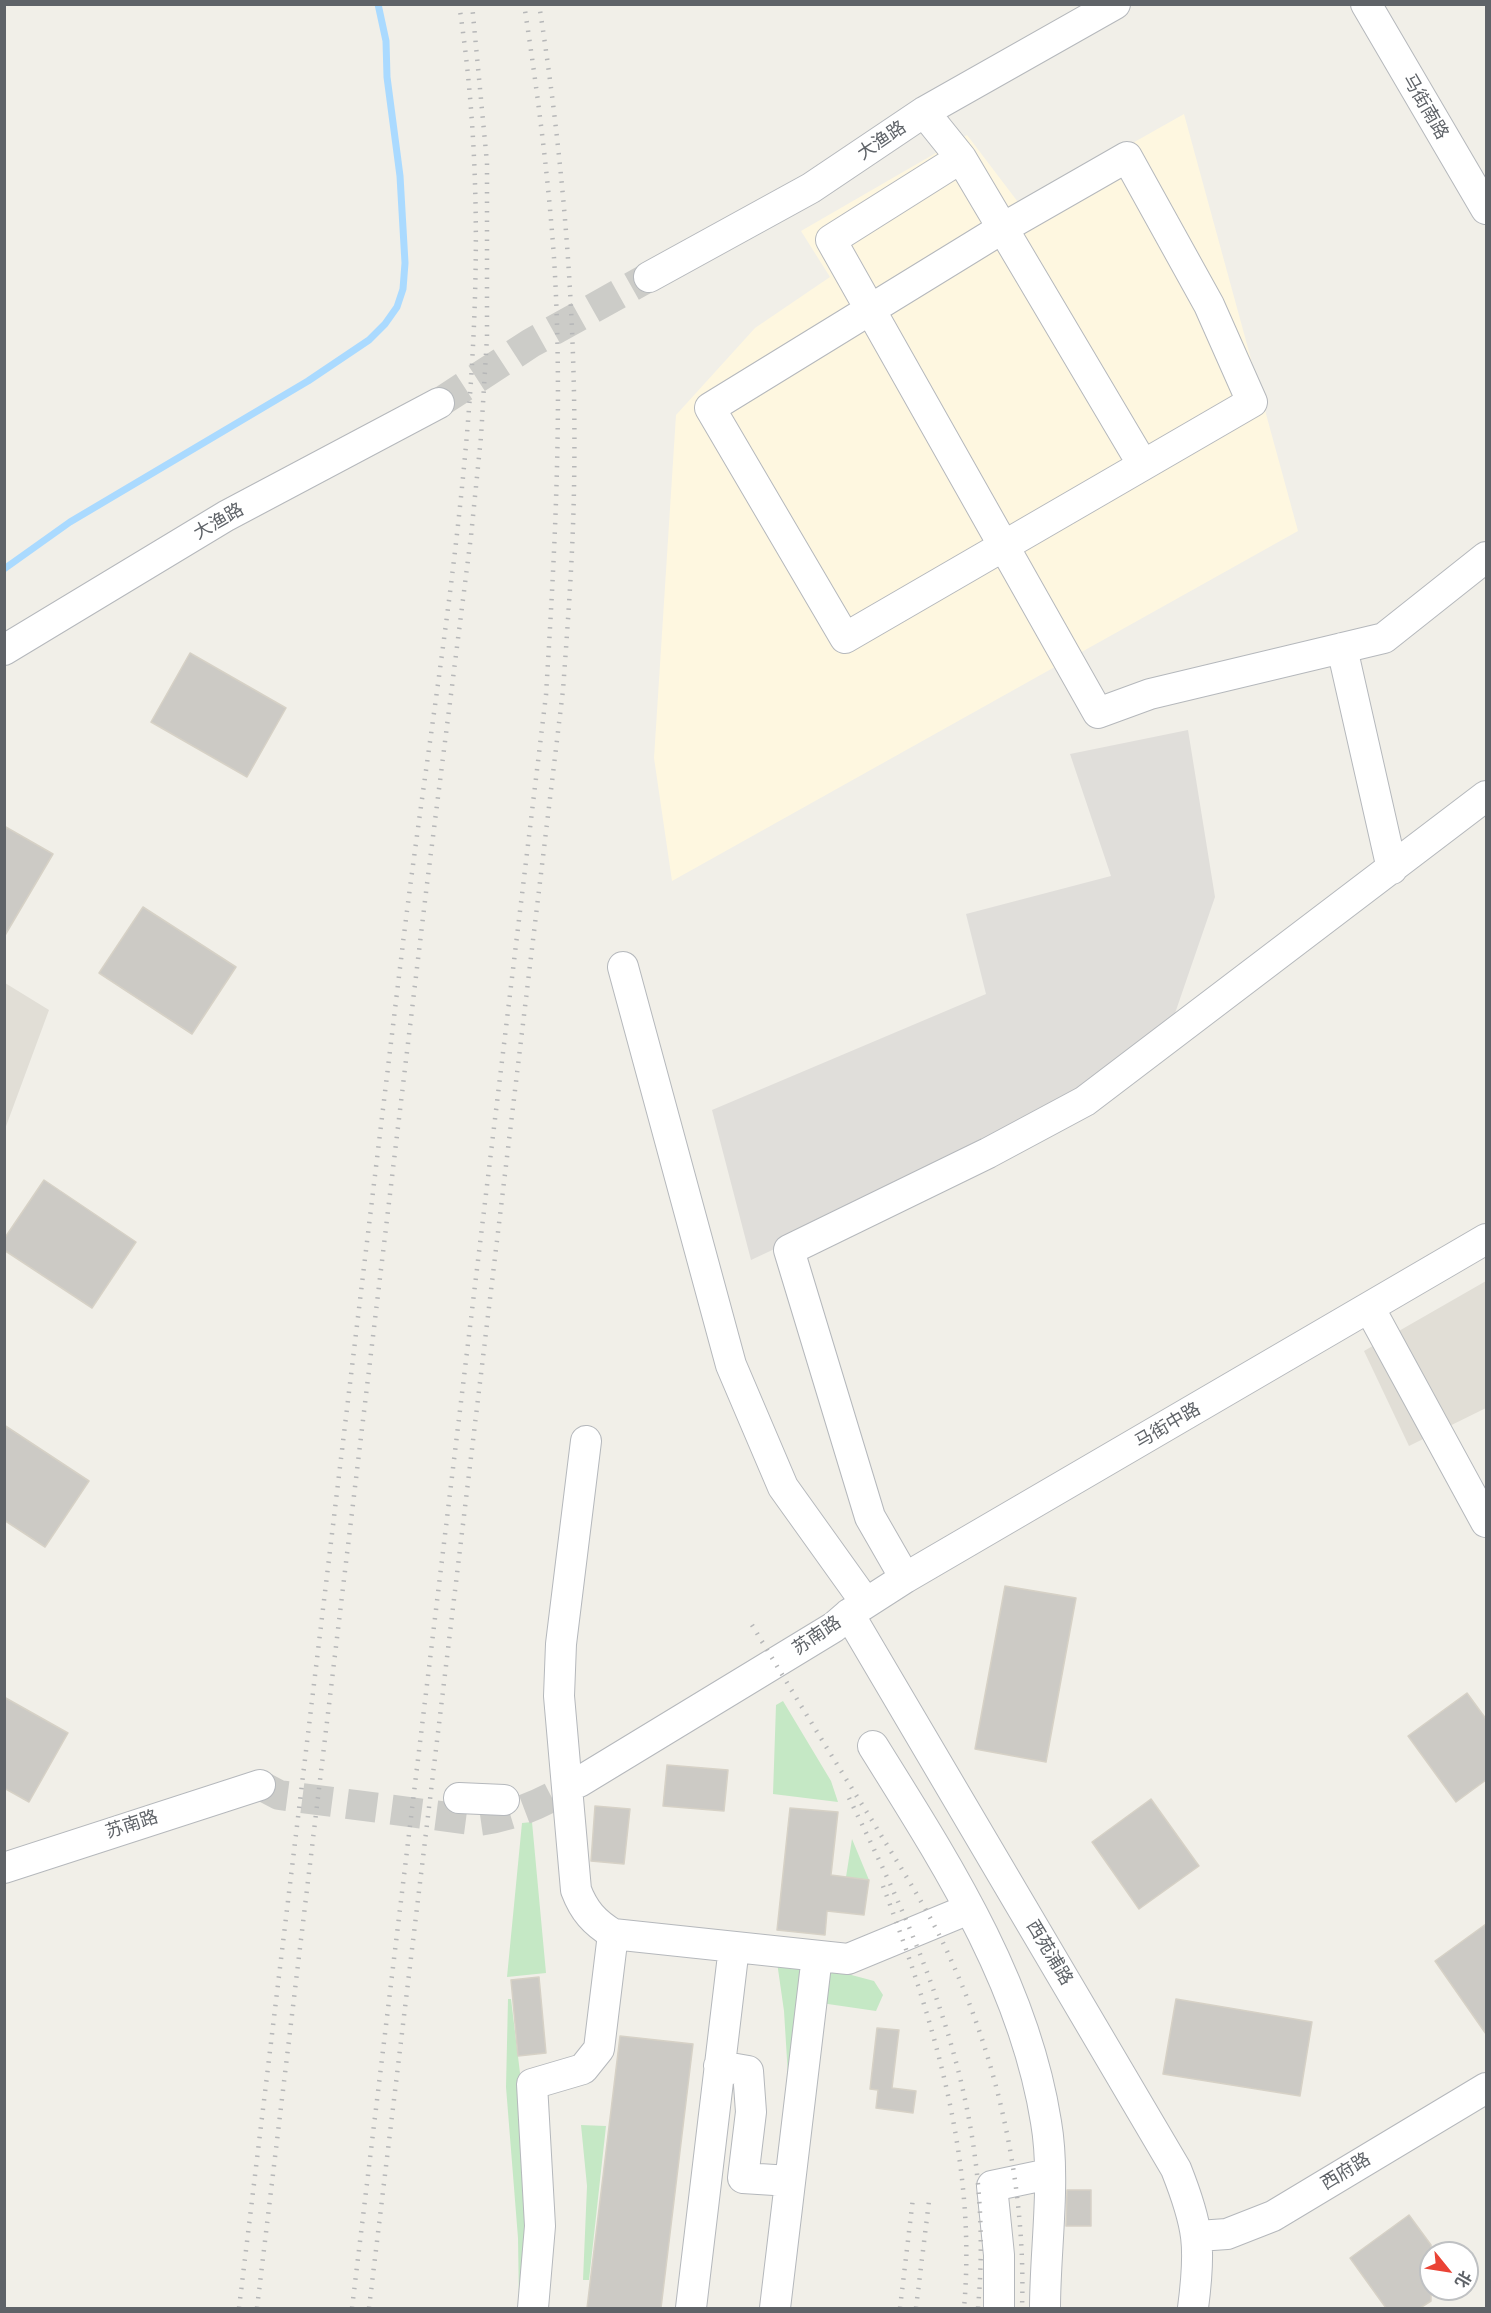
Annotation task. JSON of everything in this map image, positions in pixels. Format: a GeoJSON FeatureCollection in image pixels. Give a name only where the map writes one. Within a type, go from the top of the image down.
{"type":"FeatureCollection","features":[{"type":"Feature","properties":{"kind":"street","name":"大渔路"},"geometry":{"type":"LineString","coordinates":[[649,277],[812,188],[924,112],[1115,4]]}},
{"type":"Feature","properties":{"kind":"street","name":"马街南路"},"geometry":{"type":"LineString","coordinates":[[1366,4],[1486,209]]}},
{"type":"Feature","properties":{"kind":"street"},"geometry":{"type":"LineString","coordinates":[[924,112],[961,158],[1143,465]]}},
{"type":"Feature","properties":{"kind":"street"},"geometry":{"type":"LineString","coordinates":[[961,158],[831,240],[1098,713],[1150,694],[1384,638],[1486,557]]}},
{"type":"Feature","properties":{"kind":"street"},"geometry":{"type":"LineString","coordinates":[[1127,158],[1209,305],[1252,402],[845,638],[710,408],[1003,228],[1127,158]]}},
{"type":"Feature","properties":{"kind":"street","name":"大渔路"},"geometry":{"type":"LineString","coordinates":[[4,650],[226,516],[439,403]]}},
{"type":"Feature","properties":{"kind":"street"},"geometry":{"type":"LineString","coordinates":[[1342,648],[1392,869]]}},
{"type":"Feature","properties":{"kind":"street"},"geometry":{"type":"LineString","coordinates":[[905,1578],[870,1517],[789,1250],[988,1153],[1085,1101],[1486,796]]}},
{"type":"Feature","properties":{"kind":"street","name":"西苑浦路"},"geometry":{"type":"LineString","coordinates":[[623,968],[731,1365],[783,1488],[857,1608],[1176,2169],[1192,2209],[1199,2244],[1193,2308]]}},
{"type":"Feature","properties":{"kind":"street","name":"马街中路"},"geometry":{"type":"LineString","coordinates":[[857,1608],[1486,1239]]}},
{"type":"Feature","properties":{"kind":"street"},"geometry":{"type":"LineString","coordinates":[[1370,1309],[1486,1522]]}},
{"type":"Feature","properties":{"kind":"street"},"geometry":{"type":"LineString","coordinates":[[586,1441],[561,1644],[559,1696],[576,1890],[583,1907],[595,1923],[613,1934],[848,1959],[969,1909]]}},
{"type":"Feature","properties":{"kind":"street","name":"苏南路"},"geometry":{"type":"LineString","coordinates":[[578,1772],[834,1627],[857,1608]]}},
{"type":"Feature","properties":{"kind":"street"},"geometry":{"type":"LineString","coordinates":[[873,1746],[949,1869],[1014,2001],[1034,2064],[1047,2124],[1049,2174],[1045,2308]]}},
{"type":"Feature","properties":{"kind":"street","name":"苏南路"},"geometry":{"type":"LineString","coordinates":[[4,1868],[260,1785]]}},
{"type":"Feature","properties":{"kind":"street"},"geometry":{"type":"LineString","coordinates":[[459,1798],[504,1800]]}},
{"type":"Feature","properties":{"kind":"street"},"geometry":{"type":"LineString","coordinates":[[533,2308],[540,2226],[532,2084],[583,2069],[599,2049],[613,1934]]}},
{"type":"Feature","properties":{"kind":"street"},"geometry":{"type":"LineString","coordinates":[[691,2308],[734,1947]]}},
{"type":"Feature","properties":{"kind":"street"},"geometry":{"type":"LineString","coordinates":[[775,2308],[817,1956]]}},
{"type":"Feature","properties":{"kind":"street"},"geometry":{"type":"LineString","coordinates":[[719,2066],[748,2071],[751,2112],[743,2178],[790,2181]]}},
{"type":"Feature","properties":{"kind":"street","name":"西府路"},"geometry":{"type":"LineString","coordinates":[[1198,2236],[1227,2234],[1273,2216],[1486,2088]]}},
{"type":"Feature","properties":{"kind":"street"},"geometry":{"type":"LineString","coordinates":[[999,2308],[999,2255],[992,2186],[1049,2174]]}},
{"type":"Feature","properties":{"kind":"shaded area"},"geometry":{"type":"Polygon","coordinates":[[[1184,114],[1298,531],[672,881],[654,758],[676,415],[755,328],[830,277],[801,231],[967,135],[1021,206],[1184,114]]]}},
{"type":"Feature","properties":{"kind":"shaded area"},"geometry":{"type":"Polygon","coordinates":[[[1188,730],[1215,897],[1172,1022],[1069,1098],[945,1169],[751,1260],[712,1110],[986,994],[966,914],[1111,876],[1070,754],[1188,730]]]}},
{"type":"Feature","properties":{"kind":"shaded area"},"geometry":{"type":"Polygon","coordinates":[[[5,983],[49,1010],[5,1129],[5,983]]]}},
{"type":"Feature","properties":{"kind":"shaded area"},"geometry":{"type":"Polygon","coordinates":[[[1486,1281],[1486,1408],[1409,1446],[1364,1351],[1486,1281]]]}},
{"type":"Feature","properties":{"kind":"green space"},"geometry":{"type":"Polygon","coordinates":[[[783,1701],[831,1781],[838,1802],[773,1794],[776,1705],[783,1701]]]}},
{"type":"Feature","properties":{"kind":"green space"},"geometry":{"type":"Polygon","coordinates":[[[532,1822],[546,1973],[507,1977],[522,1823],[532,1822]]]}},
{"type":"Feature","properties":{"kind":"green space"},"geometry":{"type":"Polygon","coordinates":[[[852,1839],[869,1880],[846,1877],[852,1839]]]}},
{"type":"Feature","properties":{"kind":"green space"},"geometry":{"type":"Polygon","coordinates":[[[777,1962],[801,1967],[789,2092],[784,2011],[777,1962]]]}},
{"type":"Feature","properties":{"kind":"green space"},"geometry":{"type":"Polygon","coordinates":[[[829,1969],[874,1981],[883,1995],[876,2011],[821,2003],[829,1969]]]}},
{"type":"Feature","properties":{"kind":"green space"},"geometry":{"type":"Polygon","coordinates":[[[508,1999],[511,1999],[520,2073],[528,2216],[519,2303],[518,2238],[506,2087],[508,1999]]]}},
{"type":"Feature","properties":{"kind":"green space"},"geometry":{"type":"Polygon","coordinates":[[[581,2125],[606,2126],[589,2280],[583,2280],[587,2186],[581,2125]]]}},
{"type":"Feature","properties":{"kind":"building"},"geometry":{"type":"Polygon","coordinates":[[[190,653],[286,708],[247,777],[151,722],[190,653]]]}},
{"type":"Feature","properties":{"kind":"building"},"geometry":{"type":"Polygon","coordinates":[[[4,826],[53,854],[4,937],[4,826]]]}},
{"type":"Feature","properties":{"kind":"building"},"geometry":{"type":"Polygon","coordinates":[[[143,907],[236,967],[192,1034],[99,973],[143,907]]]}},
{"type":"Feature","properties":{"kind":"building"},"geometry":{"type":"Polygon","coordinates":[[[44,1180],[136,1242],[92,1308],[4,1250],[4,1239],[44,1180]]]}},
{"type":"Feature","properties":{"kind":"building"},"geometry":{"type":"Polygon","coordinates":[[[4,1425],[89,1481],[45,1547],[4,1520],[4,1425]]]}},
{"type":"Feature","properties":{"kind":"building"},"geometry":{"type":"Polygon","coordinates":[[[1005,1586],[1076,1598],[1046,1762],[975,1749],[1005,1586]]]}},
{"type":"Feature","properties":{"kind":"building"},"geometry":{"type":"Polygon","coordinates":[[[1467,1693],[1486,1719],[1486,1780],[1456,1802],[1408,1736],[1467,1693]]]}},
{"type":"Feature","properties":{"kind":"building"},"geometry":{"type":"Polygon","coordinates":[[[4,1697],[68,1733],[29,1802],[4,1788],[4,1697]]]}},
{"type":"Feature","properties":{"kind":"building"},"geometry":{"type":"Polygon","coordinates":[[[667,1765],[728,1770],[724,1811],[663,1806],[667,1765]]]}},
{"type":"Feature","properties":{"kind":"building"},"geometry":{"type":"Polygon","coordinates":[[[1151,1799],[1199,1866],[1139,1909],[1092,1842],[1151,1799]]]}},
{"type":"Feature","properties":{"kind":"building"},"geometry":{"type":"Polygon","coordinates":[[[595,1806],[630,1809],[624,1864],[591,1861],[595,1806]]]}},
{"type":"Feature","properties":{"kind":"building"},"geometry":{"type":"Polygon","coordinates":[[[790,1808],[838,1812],[831,1875],[869,1880],[864,1915],[827,1911],[825,1935],[777,1930],[790,1808]]]}},
{"type":"Feature","properties":{"kind":"building"},"geometry":{"type":"Polygon","coordinates":[[[1486,1924],[1486,2034],[1435,1961],[1486,1924]]]}},
{"type":"Feature","properties":{"kind":"building"},"geometry":{"type":"Polygon","coordinates":[[[539,1977],[546,2053],[518,2056],[511,1980],[539,1977]]]}},
{"type":"Feature","properties":{"kind":"building"},"geometry":{"type":"Polygon","coordinates":[[[1176,1999],[1312,2022],[1300,2096],[1163,2074],[1176,1999]]]}},
{"type":"Feature","properties":{"kind":"building"},"geometry":{"type":"Polygon","coordinates":[[[877,2028],[899,2030],[892,2088],[916,2091],[913,2113],[876,2108],[878,2090],[870,2089],[877,2028]]]}},
{"type":"Feature","properties":{"kind":"building"},"geometry":{"type":"Polygon","coordinates":[[[620,2036],[693,2044],[661,2308],[587,2308],[620,2036]]]}},
{"type":"Feature","properties":{"kind":"building"},"geometry":{"type":"Polygon","coordinates":[[[1067,2190],[1091,2190],[1091,2226],[1066,2226],[1067,2190]]]}},
{"type":"Feature","properties":{"kind":"building"},"geometry":{"type":"Polygon","coordinates":[[[1409,2215],[1428,2241],[1419,2241],[1419,2301],[1431,2301],[1420,2308],[1386,2308],[1350,2258],[1409,2215]]]}},
{"type":"Feature","properties":{"kind":"waterway"},"geometry":{"type":"LineString","coordinates":[[4,569],[70,522],[308,381],[369,340],[385,324],[397,307],[403,289],[405,263],[400,176],[387,77],[386,41],[378,4]]}},
{"type":"Feature","properties":{"kind":"tunnel"},"geometry":{"type":"LineString","coordinates":[[439,403],[531,343],[649,277]]}},
{"type":"Feature","properties":{"kind":"tunnel"},"geometry":{"type":"LineString","coordinates":[[260,1785],[279,1795],[479,1821],[531,1807],[579,1782]]}},
{"type":"Feature","properties":{"kind":"railway"},"geometry":{"type":"LineString","coordinates":[[239,2308],[403,943],[450,592],[463,475],[472,357],[476,240],[472,122],[459,4]]}},
{"type":"Feature","properties":{"kind":"railway"},"geometry":{"type":"LineString","coordinates":[[257,2308],[427,884],[471,536],[481,437],[487,337],[487,163],[472,4]]}},
{"type":"Feature","properties":{"kind":"railway"},"geometry":{"type":"LineString","coordinates":[[352,2308],[546,695],[557,476],[557,313],[545,162],[524,4]]}},
{"type":"Feature","properties":{"kind":"railway"},"geometry":{"type":"LineString","coordinates":[[369,2308],[563,690],[573,526],[572,330],[557,134],[539,4]]}},
{"type":"Feature","properties":{"kind":"railway"},"geometry":{"type":"LineString","coordinates":[[752,1625],[924,1907],[943,1942],[968,2001],[996,2087],[1014,2175],[1022,2264],[1022,2308]]}},
{"type":"Feature","properties":{"kind":"railway"},"geometry":{"type":"LineString","coordinates":[[849,1798],[907,1921],[931,1982],[951,2044],[967,2107],[977,2171],[981,2238],[978,2308]]}},
{"type":"Feature","properties":{"kind":"railway"},"geometry":{"type":"LineString","coordinates":[[883,1886],[919,1988],[948,2093],[958,2146],[964,2199],[966,2253],[964,2308]]}},
{"type":"Feature","properties":{"kind":"railway"},"geometry":{"type":"LineString","coordinates":[[900,2308],[913,2198]]}},
{"type":"Feature","properties":{"kind":"railway"},"geometry":{"type":"LineString","coordinates":[[916,2308],[929,2201]]}}]}
